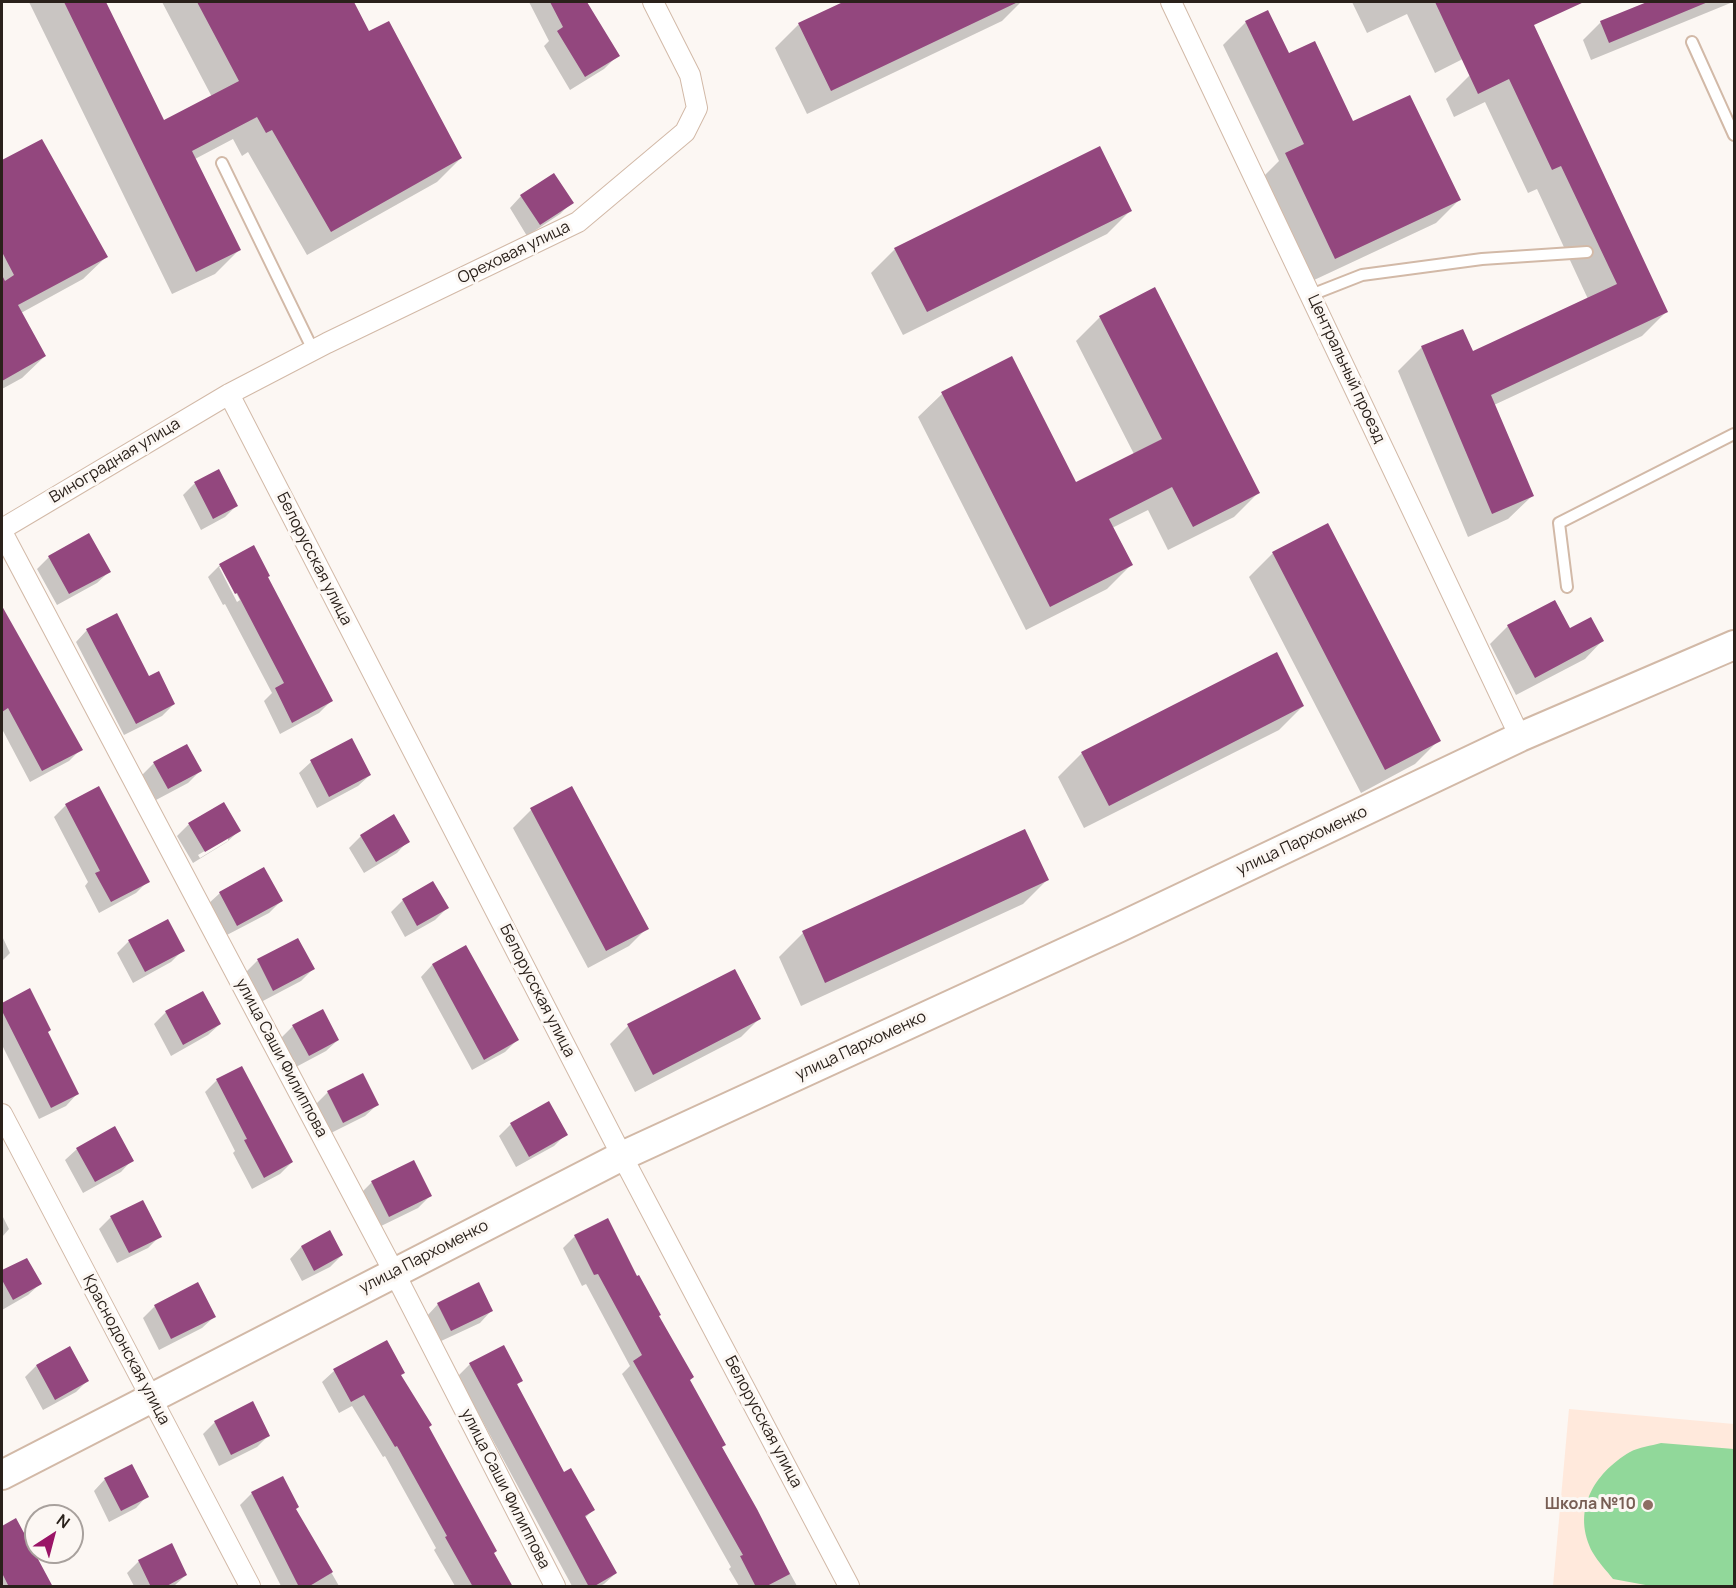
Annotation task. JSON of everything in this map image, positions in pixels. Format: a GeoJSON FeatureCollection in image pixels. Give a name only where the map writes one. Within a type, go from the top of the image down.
{"type":"FeatureCollection","features":[{"type":"Feature","properties":{"kind":"street","name":"Ореховая улица"},"geometry":{"type":"LineString","coordinates":[[229,394],[313,350],[578,222],[685,132],[697,108],[690,75],[653,2]]}},
{"type":"Feature","properties":{"kind":"street","name":"Центральный проезд"},"geometry":{"type":"LineString","coordinates":[[1171,2],[1520,737]]}},
{"type":"Feature","properties":{"kind":"street","name":"Виноградная улица"},"geometry":{"type":"LineString","coordinates":[[2,530],[229,394]]}},
{"type":"Feature","properties":{"kind":"street","name":"Белорусская улица"},"geometry":{"type":"LineString","coordinates":[[229,394],[622,1156],[849,1587]]}},
{"type":"Feature","properties":{"kind":"street","name":"улица Саши Филиппова"},"geometry":{"type":"LineString","coordinates":[[2,530],[394,1272],[555,1587]]}},
{"type":"Feature","properties":{"kind":"street","name":"улица Пархоменко"},"geometry":{"type":"LineString","coordinates":[[2,1475],[622,1156],[1118,928],[1520,737],[1734,645]]}},
{"type":"Feature","properties":{"kind":"street","name":"Краснодонская улица"},"geometry":{"type":"LineString","coordinates":[[2,1114],[249,1587]]}},
{"type":"Feature","properties":{"kind":"lane"},"geometry":{"type":"LineString","coordinates":[[1692,42],[1734,135]]}},
{"type":"Feature","properties":{"kind":"lane"},"geometry":{"type":"LineString","coordinates":[[222,163],[313,350]]}},
{"type":"Feature","properties":{"kind":"lane"},"geometry":{"type":"LineString","coordinates":[[1311,295],[1362,275],[1482,259],[1587,252]]}},
{"type":"Feature","properties":{"kind":"lane"},"geometry":{"type":"LineString","coordinates":[[1568,587],[1559,523],[1734,434]]}},
{"type":"Feature","properties":{"kind":"shaded area","name":"Школа №10"},"geometry":{"type":"Polygon","coordinates":[[[1569,1409],[1734,1424],[1734,1586],[1553,1586],[1569,1409]]]}},
{"type":"Feature","properties":{"kind":"green space","name":"Школа №10"},"geometry":{"type":"Polygon","coordinates":[[[1661,1443],[1734,1449],[1734,1586],[1651,1586],[1613,1579],[1593,1553],[1584,1523],[1589,1495],[1596,1483],[1606,1471],[1630,1452],[1661,1443]]]}},
{"type":"Feature","properties":{"kind":"building"},"geometry":{"type":"Polygon","coordinates":[[[64,2],[106,2],[164,120],[239,81],[197,2],[354,2],[369,31],[389,21],[462,158],[331,232],[272,130],[266,133],[257,117],[192,151],[241,250],[196,272],[64,2]]]}},
{"type":"Feature","properties":{"kind":"building"},"geometry":{"type":"Polygon","coordinates":[[[550,2],[587,2],[620,56],[585,77],[557,31],[563,27],[550,2]]]}},
{"type":"Feature","properties":{"kind":"building"},"geometry":{"type":"Polygon","coordinates":[[[843,2],[1018,2],[831,91],[798,23],[843,2]]]}},
{"type":"Feature","properties":{"kind":"building"},"geometry":{"type":"Polygon","coordinates":[[[1435,2],[1584,2],[1534,25],[1668,312],[1491,395],[1534,496],[1492,514],[1421,346],[1463,329],[1473,351],[1617,284],[1561,166],[1552,170],[1509,79],[1478,94],[1435,2]]]}},
{"type":"Feature","properties":{"kind":"building"},"geometry":{"type":"Polygon","coordinates":[[[1647,2],[1708,2],[1609,43],[1600,21],[1647,2]]]}},
{"type":"Feature","properties":{"kind":"building"},"geometry":{"type":"Polygon","coordinates":[[[1268,10],[1289,53],[1315,41],[1353,121],[1410,95],[1461,200],[1335,259],[1285,153],[1304,144],[1245,21],[1268,10]]]}},
{"type":"Feature","properties":{"kind":"building"},"geometry":{"type":"Polygon","coordinates":[[[42,139],[108,257],[18,305],[46,356],[2,381],[2,275],[5,281],[14,275],[2,252],[2,160],[42,139]]]}},
{"type":"Feature","properties":{"kind":"building"},"geometry":{"type":"Polygon","coordinates":[[[1100,146],[1132,211],[927,312],[894,248],[1100,146]]]}},
{"type":"Feature","properties":{"kind":"building"},"geometry":{"type":"Polygon","coordinates":[[[554,173],[574,203],[540,225],[520,195],[554,173]]]}},
{"type":"Feature","properties":{"kind":"building"},"geometry":{"type":"Polygon","coordinates":[[[1155,287],[1260,493],[1193,527],[1172,487],[1109,519],[1133,565],[1050,607],[941,392],[1012,356],[1076,482],[1162,439],[1099,316],[1155,287]]]}},
{"type":"Feature","properties":{"kind":"building"},"geometry":{"type":"Polygon","coordinates":[[[219,469],[238,506],[213,519],[194,482],[219,469]]]}},
{"type":"Feature","properties":{"kind":"building"},"geometry":{"type":"Polygon","coordinates":[[[1328,523],[1441,741],[1385,770],[1272,552],[1328,523]]]}},
{"type":"Feature","properties":{"kind":"building"},"geometry":{"type":"Polygon","coordinates":[[[89,533],[111,572],[69,594],[48,556],[89,533]]]}},
{"type":"Feature","properties":{"kind":"building"},"geometry":{"type":"Polygon","coordinates":[[[254,545],[270,576],[268,577],[333,701],[292,723],[275,688],[284,683],[237,593],[235,594],[219,564],[254,545]]]}},
{"type":"Feature","properties":{"kind":"building"},"geometry":{"type":"Polygon","coordinates":[[[1555,600],[1570,628],[1591,617],[1604,641],[1535,678],[1507,625],[1555,600]]]}},
{"type":"Feature","properties":{"kind":"building"},"geometry":{"type":"Polygon","coordinates":[[[2,606],[83,750],[42,771],[8,708],[2,712],[2,606]]]}},
{"type":"Feature","properties":{"kind":"building"},"geometry":{"type":"Polygon","coordinates":[[[117,613],[149,676],[159,671],[175,704],[136,724],[86,629],[117,613]]]}},
{"type":"Feature","properties":{"kind":"building"},"geometry":{"type":"Polygon","coordinates":[[[1277,652],[1304,706],[1109,806],[1081,752],[1277,652]]]}},
{"type":"Feature","properties":{"kind":"building"},"geometry":{"type":"Polygon","coordinates":[[[352,738],[371,775],[329,797],[310,760],[352,738]]]}},
{"type":"Feature","properties":{"kind":"building"},"geometry":{"type":"Polygon","coordinates":[[[187,744],[202,771],[168,789],[153,762],[187,744]]]}},
{"type":"Feature","properties":{"kind":"building"},"geometry":{"type":"Polygon","coordinates":[[[99,786],[150,882],[111,902],[95,873],[100,871],[65,804],[99,786]]]}},
{"type":"Feature","properties":{"kind":"building"},"geometry":{"type":"Polygon","coordinates":[[[572,786],[649,929],[606,951],[530,808],[572,786]]]}},
{"type":"Feature","properties":{"kind":"building"},"geometry":{"type":"Polygon","coordinates":[[[224,802],[241,831],[205,852],[188,823],[224,802]]]}},
{"type":"Feature","properties":{"kind":"building"},"geometry":{"type":"Polygon","coordinates":[[[394,814],[410,842],[376,862],[360,835],[394,814]]]}},
{"type":"Feature","properties":{"kind":"building"},"geometry":{"type":"Polygon","coordinates":[[[1025,829],[1049,880],[825,983],[802,931],[1025,829]]]}},
{"type":"Feature","properties":{"kind":"building"},"geometry":{"type":"Polygon","coordinates":[[[264,867],[283,901],[237,926],[219,892],[264,867]]]}},
{"type":"Feature","properties":{"kind":"building"},"geometry":{"type":"Polygon","coordinates":[[[433,881],[449,908],[417,926],[402,899],[433,881]]]}},
{"type":"Feature","properties":{"kind":"building"},"geometry":{"type":"Polygon","coordinates":[[[168,919],[185,951],[145,972],[128,940],[168,919]]]}},
{"type":"Feature","properties":{"kind":"building"},"geometry":{"type":"Polygon","coordinates":[[[298,938],[315,969],[273,991],[257,959],[298,938]]]}},
{"type":"Feature","properties":{"kind":"building"},"geometry":{"type":"Polygon","coordinates":[[[466,945],[519,1040],[484,1060],[432,964],[466,945]]]}},
{"type":"Feature","properties":{"kind":"building"},"geometry":{"type":"Polygon","coordinates":[[[735,969],[761,1019],[653,1075],[627,1024],[735,969]]]}},
{"type":"Feature","properties":{"kind":"building"},"geometry":{"type":"Polygon","coordinates":[[[30,988],[51,1030],[48,1032],[79,1094],[51,1108],[2,1011],[2,1003],[30,988]]]}},
{"type":"Feature","properties":{"kind":"building"},"geometry":{"type":"Polygon","coordinates":[[[203,991],[221,1024],[183,1045],[165,1011],[203,991]]]}},
{"type":"Feature","properties":{"kind":"building"},"geometry":{"type":"Polygon","coordinates":[[[323,1009],[339,1040],[309,1056],[292,1025],[323,1009]]]}},
{"type":"Feature","properties":{"kind":"building"},"geometry":{"type":"Polygon","coordinates":[[[242,1066],[293,1162],[264,1178],[216,1079],[242,1066]]]}},
{"type":"Feature","properties":{"kind":"building"},"geometry":{"type":"Polygon","coordinates":[[[363,1073],[379,1105],[343,1123],[327,1091],[363,1073]]]}},
{"type":"Feature","properties":{"kind":"building"},"geometry":{"type":"Polygon","coordinates":[[[549,1101],[568,1135],[529,1157],[510,1123],[549,1101]]]}},
{"type":"Feature","properties":{"kind":"building"},"geometry":{"type":"Polygon","coordinates":[[[115,1126],[134,1161],[95,1182],[76,1148],[115,1126]]]}},
{"type":"Feature","properties":{"kind":"building"},"geometry":{"type":"Polygon","coordinates":[[[414,1160],[432,1196],[389,1217],[371,1181],[414,1160]]]}},
{"type":"Feature","properties":{"kind":"building"},"geometry":{"type":"Polygon","coordinates":[[[143,1200],[162,1237],[129,1253],[110,1216],[143,1200]]]}},
{"type":"Feature","properties":{"kind":"building"},"geometry":{"type":"Polygon","coordinates":[[[608,1218],[637,1276],[639,1275],[661,1315],[659,1316],[694,1377],[690,1380],[726,1445],[722,1447],[790,1574],[765,1587],[756,1587],[740,1556],[743,1555],[633,1361],[642,1355],[598,1274],[594,1275],[574,1235],[608,1218]]]}},
{"type":"Feature","properties":{"kind":"building"},"geometry":{"type":"Polygon","coordinates":[[[330,1230],[343,1255],[314,1271],[301,1246],[330,1230]]]}},
{"type":"Feature","properties":{"kind":"building"},"geometry":{"type":"Polygon","coordinates":[[[27,1258],[42,1284],[13,1300],[2,1280],[2,1270],[27,1258]]]}},
{"type":"Feature","properties":{"kind":"building"},"geometry":{"type":"Polygon","coordinates":[[[198,1282],[216,1317],[171,1339],[154,1305],[198,1282]]]}},
{"type":"Feature","properties":{"kind":"building"},"geometry":{"type":"Polygon","coordinates":[[[479,1282],[493,1311],[451,1331],[437,1303],[479,1282]]]}},
{"type":"Feature","properties":{"kind":"building"},"geometry":{"type":"Polygon","coordinates":[[[387,1340],[405,1373],[401,1375],[432,1425],[429,1427],[497,1551],[494,1553],[513,1587],[473,1587],[397,1446],[395,1447],[364,1395],[351,1402],[333,1369],[387,1340]]]}},
{"type":"Feature","properties":{"kind":"building"},"geometry":{"type":"Polygon","coordinates":[[[504,1345],[523,1381],[517,1384],[564,1472],[571,1468],[595,1510],[585,1516],[617,1573],[593,1587],[589,1587],[469,1363],[504,1345]]]}},
{"type":"Feature","properties":{"kind":"building"},"geometry":{"type":"Polygon","coordinates":[[[70,1346],[89,1381],[55,1400],[36,1365],[70,1346]]]}},
{"type":"Feature","properties":{"kind":"building"},"geometry":{"type":"Polygon","coordinates":[[[253,1401],[270,1436],[231,1455],[214,1421],[253,1401]]]}},
{"type":"Feature","properties":{"kind":"building"},"geometry":{"type":"Polygon","coordinates":[[[132,1464],[149,1497],[121,1511],[104,1478],[132,1464]]]}},
{"type":"Feature","properties":{"kind":"building"},"geometry":{"type":"Polygon","coordinates":[[[283,1476],[299,1507],[296,1509],[333,1572],[308,1587],[299,1587],[251,1492],[283,1476]]]}},
{"type":"Feature","properties":{"kind":"building"},"geometry":{"type":"Polygon","coordinates":[[[16,1518],[24,1533],[24,1564],[41,1564],[53,1587],[9,1587],[2,1573],[2,1526],[16,1518]]]}},
{"type":"Feature","properties":{"kind":"building"},"geometry":{"type":"Polygon","coordinates":[[[172,1543],[187,1575],[165,1587],[151,1587],[138,1560],[172,1543]]]}},
{"type":"Feature","properties":{"kind":"place","name":"Школа №10"},"geometry":{"type":"Point","coordinates":[1648,1505]}}]}
